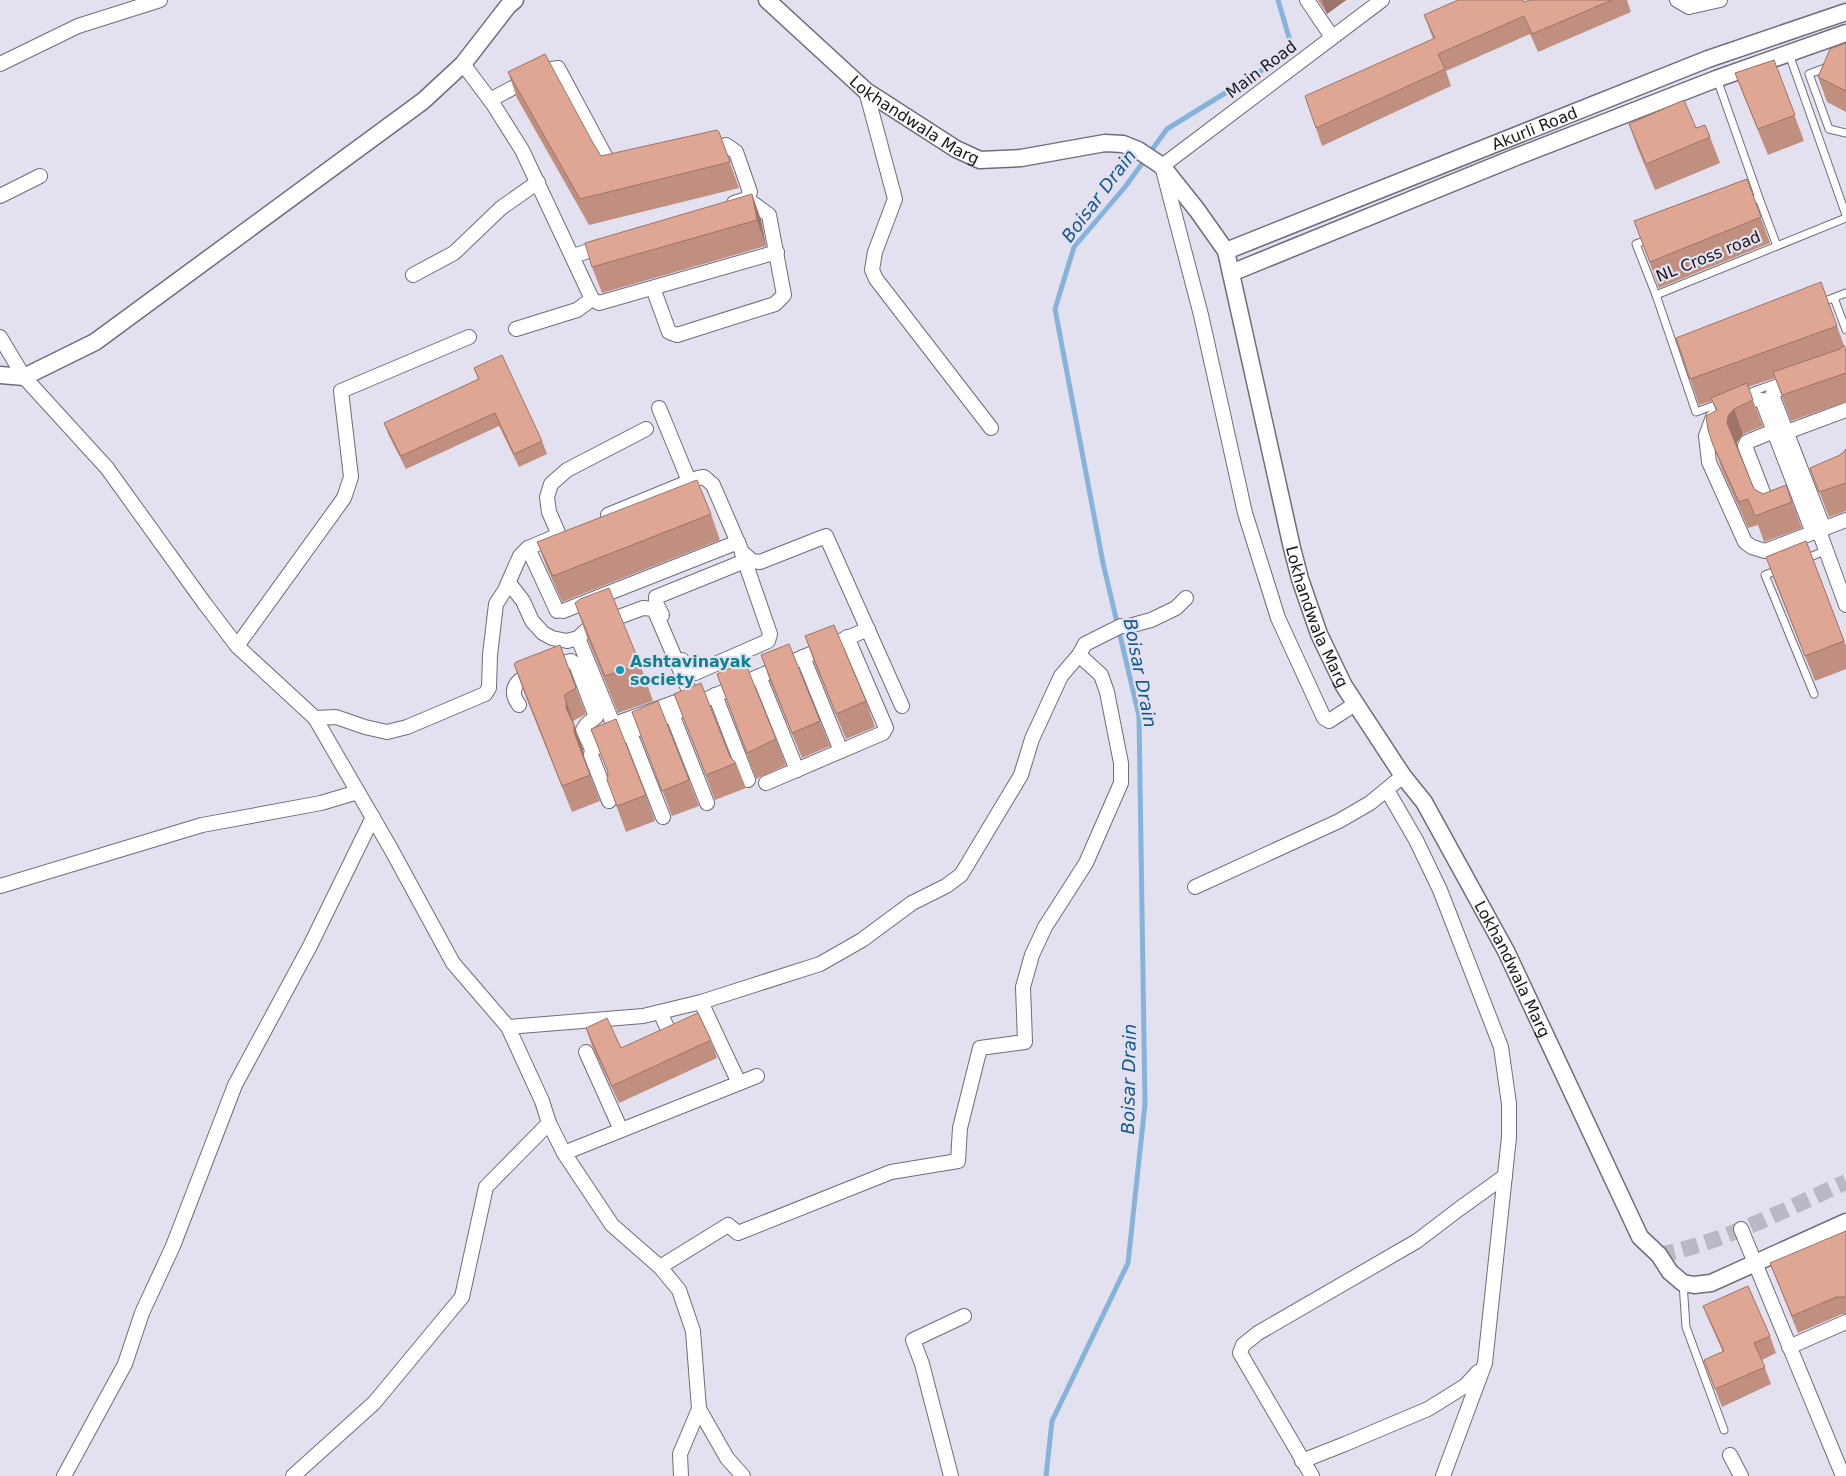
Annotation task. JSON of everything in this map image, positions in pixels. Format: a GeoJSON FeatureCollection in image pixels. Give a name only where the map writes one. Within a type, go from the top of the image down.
{"type":"FeatureCollection","features":[{"type":"Feature","properties":{"kind":"street"},"geometry":{"type":"LineString","coordinates":[[0,64],[78,26],[160,0]]}},
{"type":"Feature","properties":{"kind":"street","name":"Lokhandwala Marg"},"geometry":{"type":"LineString","coordinates":[[767,0],[866,91],[956,149],[980,160],[1020,158],[1105,143],[1122,144],[1138,150],[1160,164],[1197,210],[1226,251],[1275,477],[1300,579],[1319,634],[1344,686],[1355,704],[1403,776],[1424,802],[1506,951],[1640,1237],[1659,1255],[1670,1272],[1683,1283]]}},
{"type":"Feature","properties":{"kind":"street"},"geometry":{"type":"LineString","coordinates":[[1308,0],[1332,37]]}},
{"type":"Feature","properties":{"kind":"street","name":"Main Road"},"geometry":{"type":"LineString","coordinates":[[1160,164],[1382,0]]}},
{"type":"Feature","properties":{"kind":"street"},"geometry":{"type":"LineString","coordinates":[[1677,0],[1689,7],[1720,0]]}},
{"type":"Feature","properties":{"kind":"street"},"geometry":{"type":"LineString","coordinates":[[0,375],[24,377],[95,342],[423,101],[463,64],[509,2]]}},
{"type":"Feature","properties":{"kind":"street","name":"Akurli Road"},"geometry":{"type":"LineString","coordinates":[[1226,251],[1708,59],[1846,12]]}},
{"type":"Feature","properties":{"kind":"street","name":"Akurli Road"},"geometry":{"type":"LineString","coordinates":[[1231,273],[1516,157],[1716,79],[1846,33]]}},
{"type":"Feature","properties":{"kind":"street"},"geometry":{"type":"LineString","coordinates":[[1782,35],[1789,54]]}},
{"type":"Feature","properties":{"kind":"street"},"geometry":{"type":"LineString","coordinates":[[1708,59],[1716,79]]}},
{"type":"Feature","properties":{"kind":"street"},"geometry":{"type":"LineString","coordinates":[[463,64],[490,100],[522,150],[592,299],[598,303],[777,252]]}},
{"type":"Feature","properties":{"kind":"street"},"geometry":{"type":"LineString","coordinates":[[490,100],[546,70],[558,68],[610,165],[618,167],[627,165]]}},
{"type":"Feature","properties":{"kind":"street"},"geometry":{"type":"LineString","coordinates":[[866,91],[895,199],[874,252],[872,270],[876,279],[991,428]]}},
{"type":"Feature","properties":{"kind":"street"},"geometry":{"type":"LineString","coordinates":[[699,151],[726,145],[736,152],[750,192],[746,199],[719,208]]}},
{"type":"Feature","properties":{"kind":"street"},"geometry":{"type":"LineString","coordinates":[[1160,164],[1201,315],[1245,513],[1278,618],[1324,718],[1329,721],[1355,704]]}},
{"type":"Feature","properties":{"kind":"street"},"geometry":{"type":"LineString","coordinates":[[0,196],[40,176]]}},
{"type":"Feature","properties":{"kind":"street"},"geometry":{"type":"LineString","coordinates":[[414,275],[454,253],[501,208],[538,182]]}},
{"type":"Feature","properties":{"kind":"street"},"geometry":{"type":"LineString","coordinates":[[652,288],[669,332],[677,335],[775,304],[784,295],[769,215],[746,199]]}},
{"type":"Feature","properties":{"kind":"street"},"geometry":{"type":"LineString","coordinates":[[573,256],[618,241]]}},
{"type":"Feature","properties":{"kind":"street"},"geometry":{"type":"LineString","coordinates":[[516,329],[576,310],[592,299]]}},
{"type":"Feature","properties":{"kind":"street"},"geometry":{"type":"LineString","coordinates":[[0,337],[24,377],[107,468],[237,646],[315,718],[453,962],[508,1026],[542,1102],[549,1123],[564,1152],[612,1225],[660,1267],[679,1290],[693,1331],[699,1409],[727,1458],[743,1476]]}},
{"type":"Feature","properties":{"kind":"street"},"geometry":{"type":"LineString","coordinates":[[237,646],[344,498],[351,477],[341,391],[469,337]]}},
{"type":"Feature","properties":{"kind":"street"},"geometry":{"type":"LineString","coordinates":[[1811,378],[1777,390],[1772,395],[1795,499],[1819,531],[1846,605]]}},
{"type":"Feature","properties":{"kind":"street"},"geometry":{"type":"LineString","coordinates":[[1781,431],[1762,400],[1757,399],[1712,417],[1706,436],[1710,462],[1745,542],[1752,547],[1764,551],[1846,520]]}},
{"type":"Feature","properties":{"kind":"street"},"geometry":{"type":"LineString","coordinates":[[659,408],[689,481]]}},
{"type":"Feature","properties":{"kind":"street"},"geometry":{"type":"LineString","coordinates":[[1824,483],[1773,511],[1769,508],[1745,446],[1747,442],[1846,410]]}},
{"type":"Feature","properties":{"kind":"street"},"geometry":{"type":"LineString","coordinates":[[315,718],[336,716],[365,727],[387,732],[407,727],[485,694],[489,688],[490,655],[496,604],[509,583],[520,556],[528,548],[563,534],[549,512],[547,497],[551,484],[567,470],[646,429]]}},
{"type":"Feature","properties":{"kind":"street"},"geometry":{"type":"LineString","coordinates":[[594,521],[689,481],[704,477],[713,485],[741,552],[770,634],[768,641],[695,673],[688,672],[656,603],[656,597],[741,552]]}},
{"type":"Feature","properties":{"kind":"street"},"geometry":{"type":"LineString","coordinates":[[741,552],[752,561],[760,562],[826,536],[902,706]]}},
{"type":"Feature","properties":{"kind":"street"},"geometry":{"type":"LineString","coordinates":[[528,548],[560,611],[741,552]]}},
{"type":"Feature","properties":{"kind":"street"},"geometry":{"type":"LineString","coordinates":[[509,583],[523,601],[532,621],[543,633],[560,640],[568,641],[578,638],[589,628],[643,608],[654,609],[690,693],[687,698],[617,723],[612,721],[578,638]]}},
{"type":"Feature","properties":{"kind":"street"},"geometry":{"type":"LineString","coordinates":[[508,1026],[643,1016],[660,1012],[701,1002],[820,964],[862,940],[912,903],[946,886],[961,874],[1021,775],[1032,739],[1061,676],[1082,649],[1122,626],[1151,620],[1176,608],[1186,598]]}},
{"type":"Feature","properties":{"kind":"street"},"geometry":{"type":"LineString","coordinates":[[592,749],[868,628]]}},
{"type":"Feature","properties":{"kind":"street"},"geometry":{"type":"LineString","coordinates":[[766,783],[883,733],[886,728],[847,637]]}},
{"type":"Feature","properties":{"kind":"street"},"geometry":{"type":"LineString","coordinates":[[560,640],[570,661],[576,664],[596,717],[583,730],[592,749],[591,755],[609,801]]}},
{"type":"Feature","properties":{"kind":"street"},"geometry":{"type":"LineString","coordinates":[[660,1267],[728,1225],[738,1233],[891,1172],[958,1161],[960,1128],[980,1048],[1026,1042],[1023,987],[1032,955],[1045,926],[1086,863],[1121,783],[1121,763],[1107,692],[1101,675],[1082,649]]}},
{"type":"Feature","properties":{"kind":"street"},"geometry":{"type":"LineString","coordinates":[[803,657],[841,751]]}},
{"type":"Feature","properties":{"kind":"street"},"geometry":{"type":"LineString","coordinates":[[518,705],[514,694],[516,684],[523,676],[570,661]]}},
{"type":"Feature","properties":{"kind":"street"},"geometry":{"type":"LineString","coordinates":[[759,676],[797,770]]}},
{"type":"Feature","properties":{"kind":"street"},"geometry":{"type":"LineString","coordinates":[[715,696],[748,780]]}},
{"type":"Feature","properties":{"kind":"street"},"geometry":{"type":"LineString","coordinates":[[672,714],[707,803]]}},
{"type":"Feature","properties":{"kind":"street"},"geometry":{"type":"LineString","coordinates":[[630,733],[663,817]]}},
{"type":"Feature","properties":{"kind":"street"},"geometry":{"type":"LineString","coordinates":[[1195,887],[1339,821],[1370,803],[1403,776]]}},
{"type":"Feature","properties":{"kind":"street"},"geometry":{"type":"LineString","coordinates":[[1387,790],[1416,840],[1440,890],[1502,1047],[1509,1104],[1509,1137],[1485,1363],[1443,1476]]}},
{"type":"Feature","properties":{"kind":"street"},"geometry":{"type":"LineString","coordinates":[[0,886],[202,825],[321,803],[358,792]]}},
{"type":"Feature","properties":{"kind":"street"},"geometry":{"type":"LineString","coordinates":[[64,1476],[124,1364],[142,1313],[173,1246],[236,1085],[310,946],[373,818]]}},
{"type":"Feature","properties":{"kind":"street"},"geometry":{"type":"LineString","coordinates":[[701,1002],[739,1083]]}},
{"type":"Feature","properties":{"kind":"street"},"geometry":{"type":"LineString","coordinates":[[660,1012],[665,1036],[709,1018]]}},
{"type":"Feature","properties":{"kind":"street"},"geometry":{"type":"LineString","coordinates":[[586,1052],[621,1130]]}},
{"type":"Feature","properties":{"kind":"street"},"geometry":{"type":"LineString","coordinates":[[564,1152],[756,1076]]}},
{"type":"Feature","properties":{"kind":"street"},"geometry":{"type":"LineString","coordinates":[[293,1476],[374,1403],[462,1297],[486,1187],[549,1123]]}},
{"type":"Feature","properties":{"kind":"street"},"geometry":{"type":"LineString","coordinates":[[1312,1476],[1240,1353],[1243,1344],[1258,1333],[1417,1241],[1459,1208],[1505,1176]]}},
{"type":"Feature","properties":{"kind":"street"},"geometry":{"type":"LineString","coordinates":[[1683,1283],[1694,1285],[1711,1282],[1846,1222]]}},
{"type":"Feature","properties":{"kind":"street"},"geometry":{"type":"LineString","coordinates":[[1741,1230],[1843,1476]]}},
{"type":"Feature","properties":{"kind":"street"},"geometry":{"type":"LineString","coordinates":[[950,1476],[922,1364],[913,1340],[964,1316]]}},
{"type":"Feature","properties":{"kind":"street"},"geometry":{"type":"LineString","coordinates":[[1789,1347],[1846,1322]]}},
{"type":"Feature","properties":{"kind":"street"},"geometry":{"type":"LineString","coordinates":[[1302,1460],[1361,1438],[1428,1409],[1465,1386],[1485,1363]]}},
{"type":"Feature","properties":{"kind":"street"},"geometry":{"type":"LineString","coordinates":[[681,1476],[680,1454],[699,1409]]}},
{"type":"Feature","properties":{"kind":"street"},"geometry":{"type":"LineString","coordinates":[[1730,1455],[1741,1476]]}},
{"type":"Feature","properties":{"kind":"lane"},"geometry":{"type":"LineString","coordinates":[[1789,54],[1846,216]]}},
{"type":"Feature","properties":{"kind":"lane"},"geometry":{"type":"LineString","coordinates":[[1846,60],[1809,74],[1829,129],[1846,133]]}},
{"type":"Feature","properties":{"kind":"lane"},"geometry":{"type":"LineString","coordinates":[[1716,79],[1758,198],[1778,246]]}},
{"type":"Feature","properties":{"kind":"lane"},"geometry":{"type":"LineString","coordinates":[[1741,204],[1758,198]]}},
{"type":"Feature","properties":{"kind":"lane","name":"NL Cross road"},"geometry":{"type":"LineString","coordinates":[[1724,402],[1696,412],[1656,294],[1778,246],[1846,216]]}},
{"type":"Feature","properties":{"kind":"lane"},"geometry":{"type":"LineString","coordinates":[[1654,237],[1636,244],[1656,294]]}},
{"type":"Feature","properties":{"kind":"lane"},"geometry":{"type":"LineString","coordinates":[[1815,305],[1846,293]]}},
{"type":"Feature","properties":{"kind":"lane"},"geometry":{"type":"LineString","coordinates":[[1834,298],[1846,330]]}},
{"type":"Feature","properties":{"kind":"lane"},"geometry":{"type":"LineString","coordinates":[[1677,357],[1686,353]]}},
{"type":"Feature","properties":{"kind":"lane"},"geometry":{"type":"LineString","coordinates":[[1733,398],[1790,378]]}},
{"type":"Feature","properties":{"kind":"lane"},"geometry":{"type":"LineString","coordinates":[[1800,561],[1827,550]]}},
{"type":"Feature","properties":{"kind":"lane"},"geometry":{"type":"LineString","coordinates":[[1783,568],[1766,575],[1814,694]]}},
{"type":"Feature","properties":{"kind":"lane"},"geometry":{"type":"LineString","coordinates":[[1683,1283],[1686,1327],[1724,1430]]}},
{"type":"Feature","properties":{"kind":"building"},"geometry":{"type":"Polygon","coordinates":[[[1458,0],[1523,0],[1524,2],[1530,0],[1612,0],[1532,34],[1524,16],[1438,54],[1445,69],[1316,128],[1305,96],[1435,38],[1424,15],[1458,0]]]}},
{"type":"Feature","properties":{"kind":"building"},"geometry":{"type":"Polygon","coordinates":[[[1846,43],[1846,91],[1818,77],[1830,49],[1846,43]]]}},
{"type":"Feature","properties":{"kind":"building"},"geometry":{"type":"Polygon","coordinates":[[[545,54],[601,156],[717,130],[730,162],[580,199],[508,72],[545,54]]]}},
{"type":"Feature","properties":{"kind":"building"},"geometry":{"type":"Polygon","coordinates":[[[1774,60],[1795,115],[1758,129],[1735,73],[1774,60]]]}},
{"type":"Feature","properties":{"kind":"building"},"geometry":{"type":"Polygon","coordinates":[[[1684,100],[1696,128],[1705,125],[1710,137],[1646,164],[1629,124],[1684,100]]]}},
{"type":"Feature","properties":{"kind":"building"},"geometry":{"type":"Polygon","coordinates":[[[1747,179],[1761,217],[1650,262],[1634,221],[1747,179]]]}},
{"type":"Feature","properties":{"kind":"building"},"geometry":{"type":"Polygon","coordinates":[[[752,194],[757,220],[592,267],[585,243],[752,194]]]}},
{"type":"Feature","properties":{"kind":"building"},"geometry":{"type":"Polygon","coordinates":[[[1821,282],[1837,326],[1690,379],[1676,338],[1821,282]]]}},
{"type":"Feature","properties":{"kind":"building"},"geometry":{"type":"Polygon","coordinates":[[[1844,345],[1846,351],[1846,373],[1782,395],[1773,372],[1840,349],[1844,345]]]}},
{"type":"Feature","properties":{"kind":"building"},"geometry":{"type":"Polygon","coordinates":[[[502,355],[542,441],[514,454],[495,413],[401,456],[384,423],[479,379],[474,368],[502,355]]]}},
{"type":"Feature","properties":{"kind":"building"},"geometry":{"type":"Polygon","coordinates":[[[1747,383],[1753,400],[1734,409],[1728,416],[1727,423],[1754,489],[1763,494],[1786,485],[1792,502],[1755,516],[1748,499],[1739,502],[1713,445],[1706,416],[1717,410],[1711,398],[1747,383]]]}},
{"type":"Feature","properties":{"kind":"building"},"geometry":{"type":"Polygon","coordinates":[[[1846,449],[1846,483],[1819,492],[1810,468],[1840,455],[1846,449]]]}},
{"type":"Feature","properties":{"kind":"building"},"geometry":{"type":"Polygon","coordinates":[[[697,480],[711,514],[553,576],[537,542],[697,480]]]}},
{"type":"Feature","properties":{"kind":"building"},"geometry":{"type":"Polygon","coordinates":[[[1806,541],[1844,641],[1805,656],[1766,557],[1806,541]]]}},
{"type":"Feature","properties":{"kind":"building"},"geometry":{"type":"Polygon","coordinates":[[[609,588],[640,664],[605,676],[575,603],[580,599],[609,588]]]}},
{"type":"Feature","properties":{"kind":"building"},"geometry":{"type":"Polygon","coordinates":[[[834,625],[866,701],[836,714],[805,636],[834,625]]]}},
{"type":"Feature","properties":{"kind":"building"},"geometry":{"type":"Polygon","coordinates":[[[789,644],[820,721],[792,733],[761,655],[789,644]]]}},
{"type":"Feature","properties":{"kind":"building"},"geometry":{"type":"Polygon","coordinates":[[[560,645],[576,688],[564,695],[566,708],[574,725],[574,732],[590,775],[562,786],[514,664],[560,645]]]}},
{"type":"Feature","properties":{"kind":"building"},"geometry":{"type":"Polygon","coordinates":[[[745,662],[776,739],[747,753],[717,674],[745,662]]]}},
{"type":"Feature","properties":{"kind":"building"},"geometry":{"type":"Polygon","coordinates":[[[701,683],[730,757],[736,763],[706,775],[674,694],[701,683]]]}},
{"type":"Feature","properties":{"kind":"building"},"geometry":{"type":"Polygon","coordinates":[[[658,701],[689,780],[662,791],[632,712],[658,701]]]}},
{"type":"Feature","properties":{"kind":"building"},"geometry":{"type":"Polygon","coordinates":[[[616,719],[646,795],[617,806],[607,780],[608,772],[591,729],[616,719]]]}},
{"type":"Feature","properties":{"kind":"building"},"geometry":{"type":"Polygon","coordinates":[[[698,1013],[711,1040],[612,1086],[586,1028],[607,1018],[621,1048],[698,1013]]]}},
{"type":"Feature","properties":{"kind":"building"},"geometry":{"type":"Polygon","coordinates":[[[1846,1231],[1846,1297],[1836,1297],[1792,1316],[1770,1263],[1846,1231]]]}},
{"type":"Feature","properties":{"kind":"building"},"geometry":{"type":"Polygon","coordinates":[[[1748,1286],[1770,1336],[1754,1343],[1765,1367],[1715,1389],[1704,1360],[1724,1351],[1703,1306],[1748,1286]]]}},
{"type":"Feature","properties":{"kind":"waterway","name":"Boisar Drain"},"geometry":{"type":"LineString","coordinates":[[1046,1476],[1052,1421],[1128,1263],[1145,1104],[1139,716],[1103,563],[1055,309],[1074,247],[1125,187],[1167,129],[1293,51],[1278,0]]}},
{"type":"Feature","properties":{"kind":"tunnel"},"geometry":{"type":"LineString","coordinates":[[1659,1255],[1708,1242],[1778,1214],[1846,1182]]}},
{"type":"Feature","properties":{"kind":"place","name":"Ashtavinayak society"},"geometry":{"type":"Point","coordinates":[620,670]}}]}
